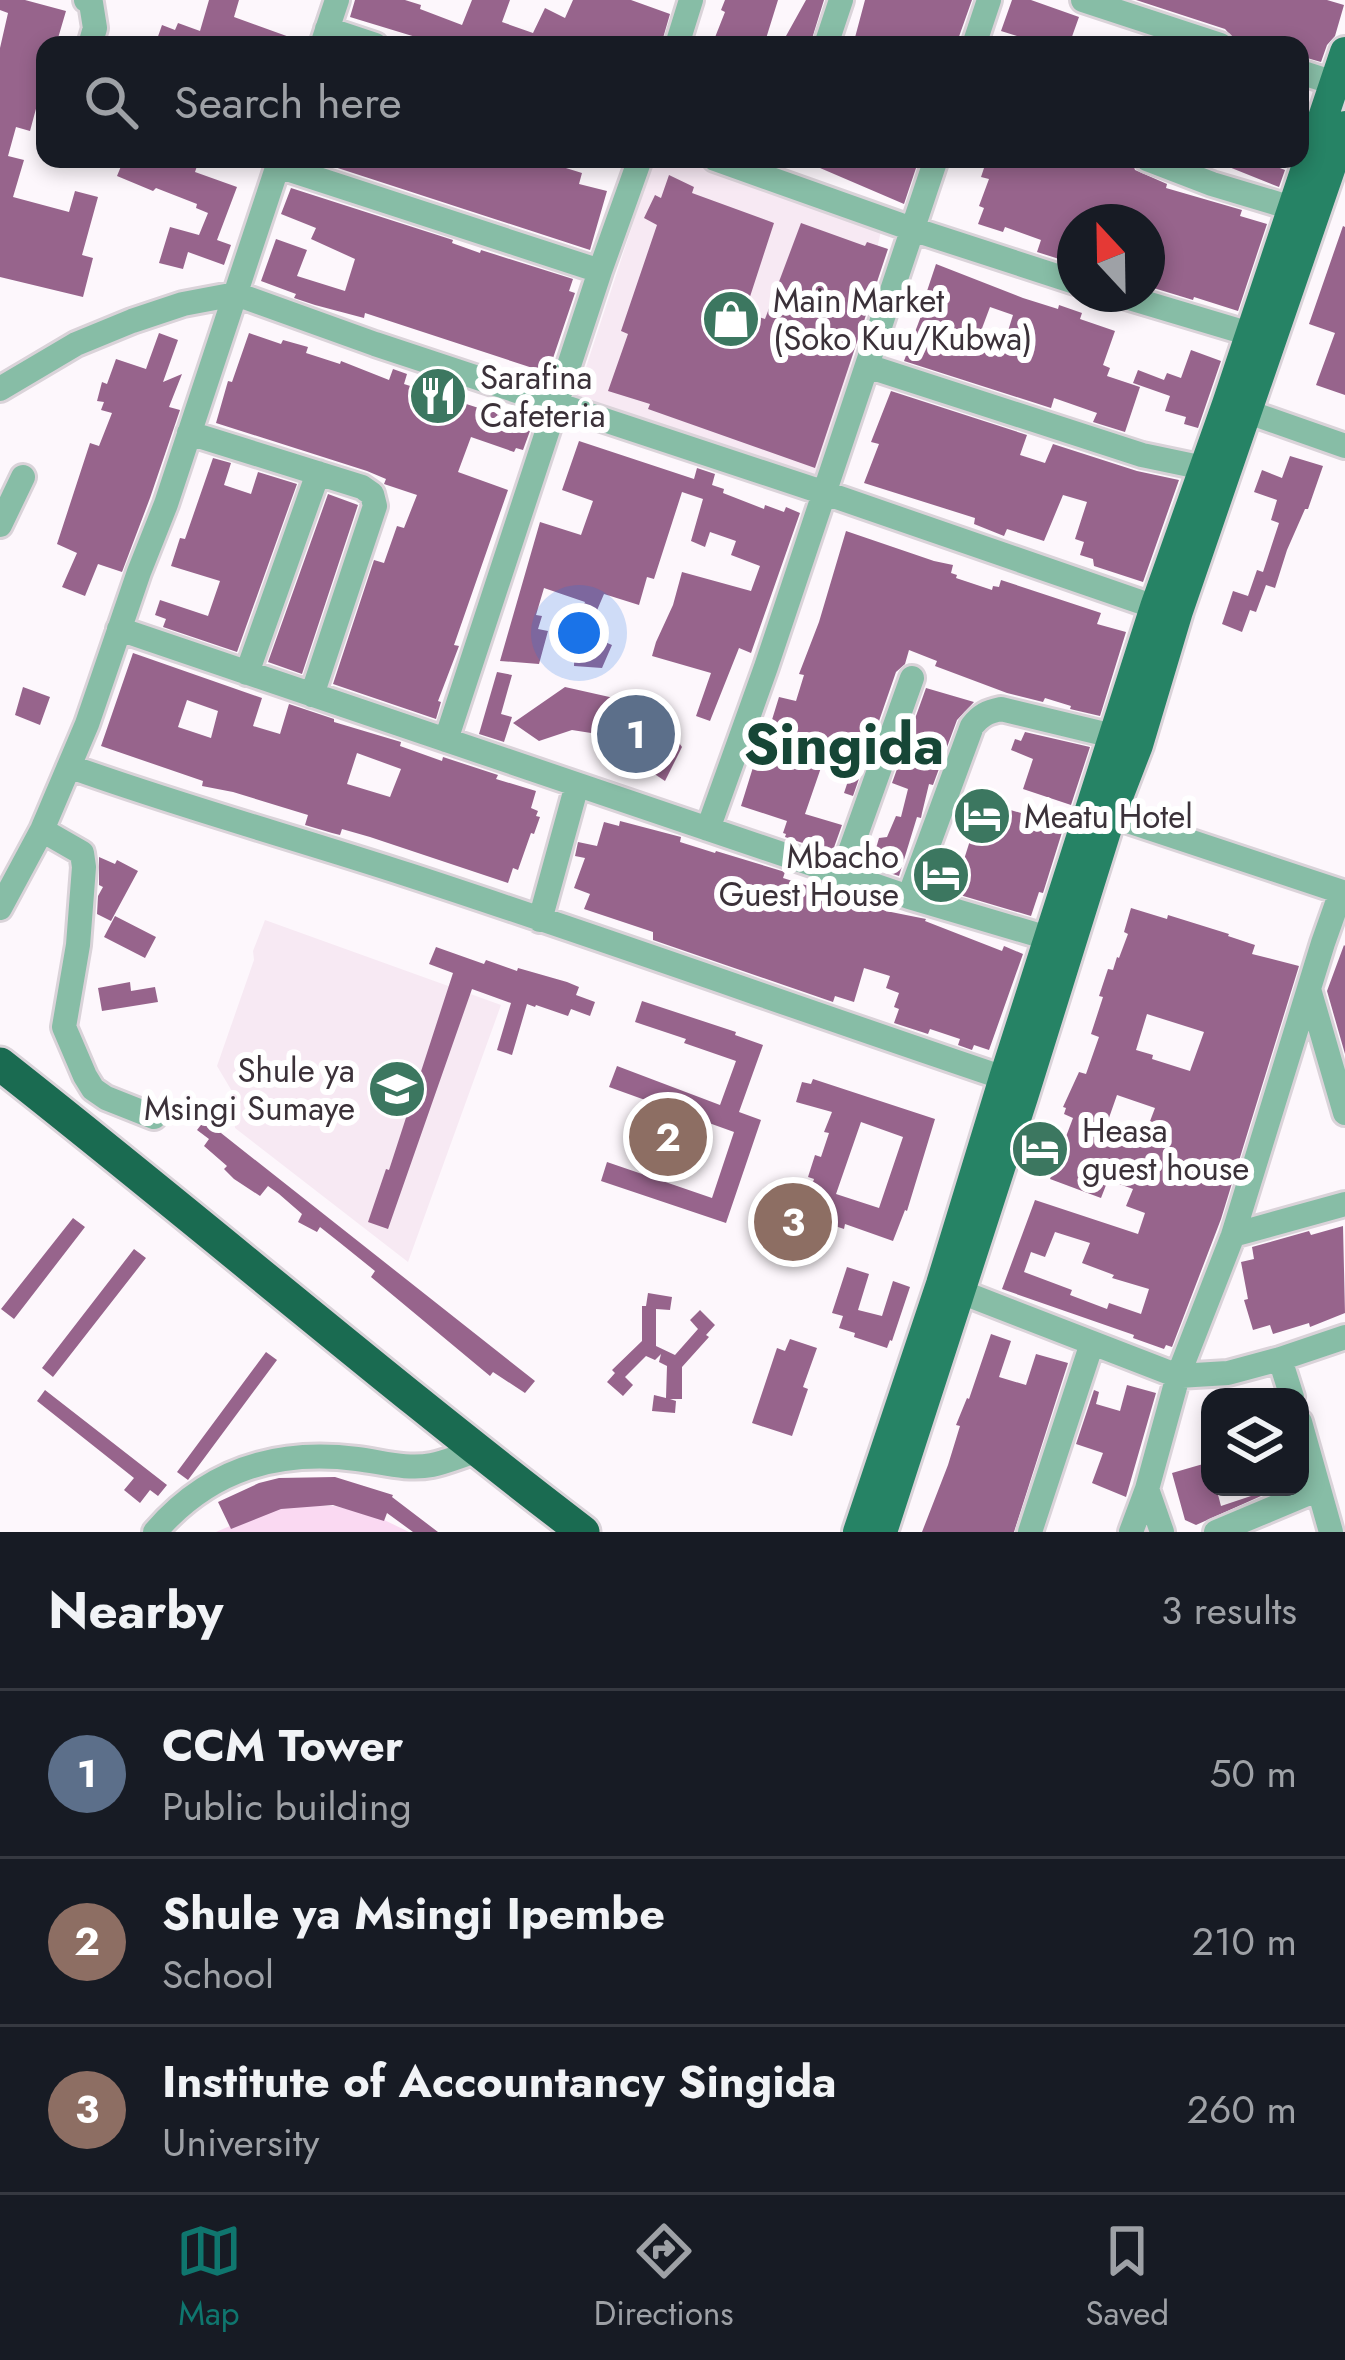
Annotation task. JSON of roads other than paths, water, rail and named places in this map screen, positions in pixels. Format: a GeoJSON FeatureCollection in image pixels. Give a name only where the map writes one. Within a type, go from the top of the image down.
{"type":"FeatureCollection","features":[{"type":"Feature","properties":{"kind":"highway"},"geometry":{"type":"LineString","coordinates":[[0,1064],[583,1532]]}},
{"type":"Feature","properties":{"kind":"main road"},"geometry":{"type":"LineString","coordinates":[[1309,157],[1345,52]]}},
{"type":"Feature","properties":{"kind":"main road"},"geometry":{"type":"LineString","coordinates":[[858,1532],[950,1288],[1101,812],[1113,736],[1155,607],[1204,468],[1270,340],[1345,126]]}},
{"type":"Feature","properties":{"kind":"main road"},"geometry":{"type":"LineString","coordinates":[[882,1532],[1004,1078],[1048,938],[1101,812],[1138,745],[1238,408],[1250,334],[1305,168]]}},
{"type":"Feature","properties":{"kind":"street"},"geometry":{"type":"LineString","coordinates":[[86,0],[91,3],[93,36]]}},
{"type":"Feature","properties":{"kind":"street"},"geometry":{"type":"LineString","coordinates":[[324,36],[337,0]]}},
{"type":"Feature","properties":{"kind":"street"},"geometry":{"type":"LineString","coordinates":[[829,36],[841,0]]}},
{"type":"Feature","properties":{"kind":"street"},"geometry":{"type":"LineString","coordinates":[[977,36],[988,0]]}},
{"type":"Feature","properties":{"kind":"street"},"geometry":{"type":"LineString","coordinates":[[1083,0],[1193,36]]}},
{"type":"Feature","properties":{"kind":"street"},"geometry":{"type":"LineString","coordinates":[[677,36],[681,3]]}},
{"type":"Feature","properties":{"kind":"street"},"geometry":{"type":"LineString","coordinates":[[1309,74],[1334,83]]}},
{"type":"Feature","properties":{"kind":"street"},"geometry":{"type":"LineString","coordinates":[[0,908],[71,767],[277,168]]}},
{"type":"Feature","properties":{"kind":"street"},"geometry":{"type":"LineString","coordinates":[[297,168],[600,271]]}},
{"type":"Feature","properties":{"kind":"street"},"geometry":{"type":"LineString","coordinates":[[446,740],[637,168]]}},
{"type":"Feature","properties":{"kind":"street"},"geometry":{"type":"LineString","coordinates":[[708,829],[932,168]]}},
{"type":"Feature","properties":{"kind":"street"},"geometry":{"type":"LineString","coordinates":[[1170,168],[1292,208]]}},
{"type":"Feature","properties":{"kind":"street"},"geometry":{"type":"LineString","coordinates":[[790,171],[912,229],[1057,276]]}},
{"type":"Feature","properties":{"kind":"street"},"geometry":{"type":"LineString","coordinates":[[0,389],[76,344],[133,321],[182,304],[236,294],[1155,607]]}},
{"type":"Feature","properties":{"kind":"street"},"geometry":{"type":"LineString","coordinates":[[1165,309],[1250,334]]}},
{"type":"Feature","properties":{"kind":"street"},"geometry":{"type":"LineString","coordinates":[[866,366],[1142,455],[1204,468]]}},
{"type":"Feature","properties":{"kind":"street"},"geometry":{"type":"LineString","coordinates":[[1238,408],[1345,446]]}},
{"type":"Feature","properties":{"kind":"street"},"geometry":{"type":"LineString","coordinates":[[189,433],[318,472],[372,494],[375,506],[312,695]]}},
{"type":"Feature","properties":{"kind":"street"},"geometry":{"type":"LineString","coordinates":[[247,673],[318,472]]}},
{"type":"Feature","properties":{"kind":"street"},"geometry":{"type":"LineString","coordinates":[[0,525],[23,477]]}},
{"type":"Feature","properties":{"kind":"street"},"geometry":{"type":"LineString","coordinates":[[119,628],[908,897],[1048,938]]}},
{"type":"Feature","properties":{"kind":"street"},"geometry":{"type":"LineString","coordinates":[[842,874],[911,677]]}},
{"type":"Feature","properties":{"kind":"street"},"geometry":{"type":"LineString","coordinates":[[908,897],[963,747],[979,717],[1001,709],[1113,736]]}},
{"type":"Feature","properties":{"kind":"street"},"geometry":{"type":"LineString","coordinates":[[71,767],[156,798],[287,835],[1004,1078]]}},
{"type":"Feature","properties":{"kind":"street"},"geometry":{"type":"LineString","coordinates":[[540,920],[577,785]]}},
{"type":"Feature","properties":{"kind":"street"},"geometry":{"type":"LineString","coordinates":[[1101,812],[1343,892],[1233,1235],[1178,1376],[1131,1532]]}},
{"type":"Feature","properties":{"kind":"street"},"geometry":{"type":"LineString","coordinates":[[42,830],[82,853],[84,867],[79,945],[64,1027],[93,1089],[154,1117]]}},
{"type":"Feature","properties":{"kind":"street"},"geometry":{"type":"LineString","coordinates":[[1309,987],[1345,1113]]}},
{"type":"Feature","properties":{"kind":"street"},"geometry":{"type":"LineString","coordinates":[[1233,1235],[1345,1204]]}},
{"type":"Feature","properties":{"kind":"street"},"geometry":{"type":"LineString","coordinates":[[950,1288],[1178,1376],[1228,1373],[1345,1337]]}},
{"type":"Feature","properties":{"kind":"street"},"geometry":{"type":"LineString","coordinates":[[1030,1532],[1092,1343]]}},
{"type":"Feature","properties":{"kind":"street"},"geometry":{"type":"LineString","coordinates":[[1280,1359],[1289,1388]]}},
{"type":"Feature","properties":{"kind":"street"},"geometry":{"type":"LineString","coordinates":[[155,1532],[189,1498],[232,1472],[267,1460],[316,1455],[430,1466],[477,1451]]}},
{"type":"Feature","properties":{"kind":"street"},"geometry":{"type":"LineString","coordinates":[[1309,1454],[1331,1532]]}},
{"type":"Feature","properties":{"kind":"street"},"geometry":{"type":"LineString","coordinates":[[1147,1489],[1162,1532]]}},
{"type":"Feature","properties":{"kind":"street"},"geometry":{"type":"LineString","coordinates":[[1216,1532],[1319,1489]]}},
{"type":"Feature","properties":{"kind":"place","name":"Main Market (Soko Kuu/Kubwa)"},"geometry":{"type":"Point","coordinates":[731,319]}},
{"type":"Feature","properties":{"kind":"place","name":"Sarafina Cafeteria"},"geometry":{"type":"Point","coordinates":[438,396]}},
{"type":"Feature","properties":{"kind":"place","name":"CCM Tower"},"geometry":{"type":"Point","coordinates":[636,734]}},
{"type":"Feature","properties":{"kind":"place","name":"Meatu Hotel"},"geometry":{"type":"Point","coordinates":[982,816]}},
{"type":"Feature","properties":{"kind":"place","name":"Mbacho Guest House"},"geometry":{"type":"Point","coordinates":[941,875]}},
{"type":"Feature","properties":{"kind":"place","name":"Shule ya Msingi Sumaye"},"geometry":{"type":"Point","coordinates":[397,1089]}},
{"type":"Feature","properties":{"kind":"place","name":"Shule ya Msingi Ipembe"},"geometry":{"type":"Point","coordinates":[668,1137]}},
{"type":"Feature","properties":{"kind":"place","name":"Heasa guest house"},"geometry":{"type":"Point","coordinates":[1040,1149]}},
{"type":"Feature","properties":{"kind":"place","name":"Institute of Accountancy Singida"},"geometry":{"type":"Point","coordinates":[793,1222]}},
{"type":"Feature","properties":{"kind":"district","name":"Singida"},"geometry":{"type":"Point","coordinates":[844,744]}}]}
